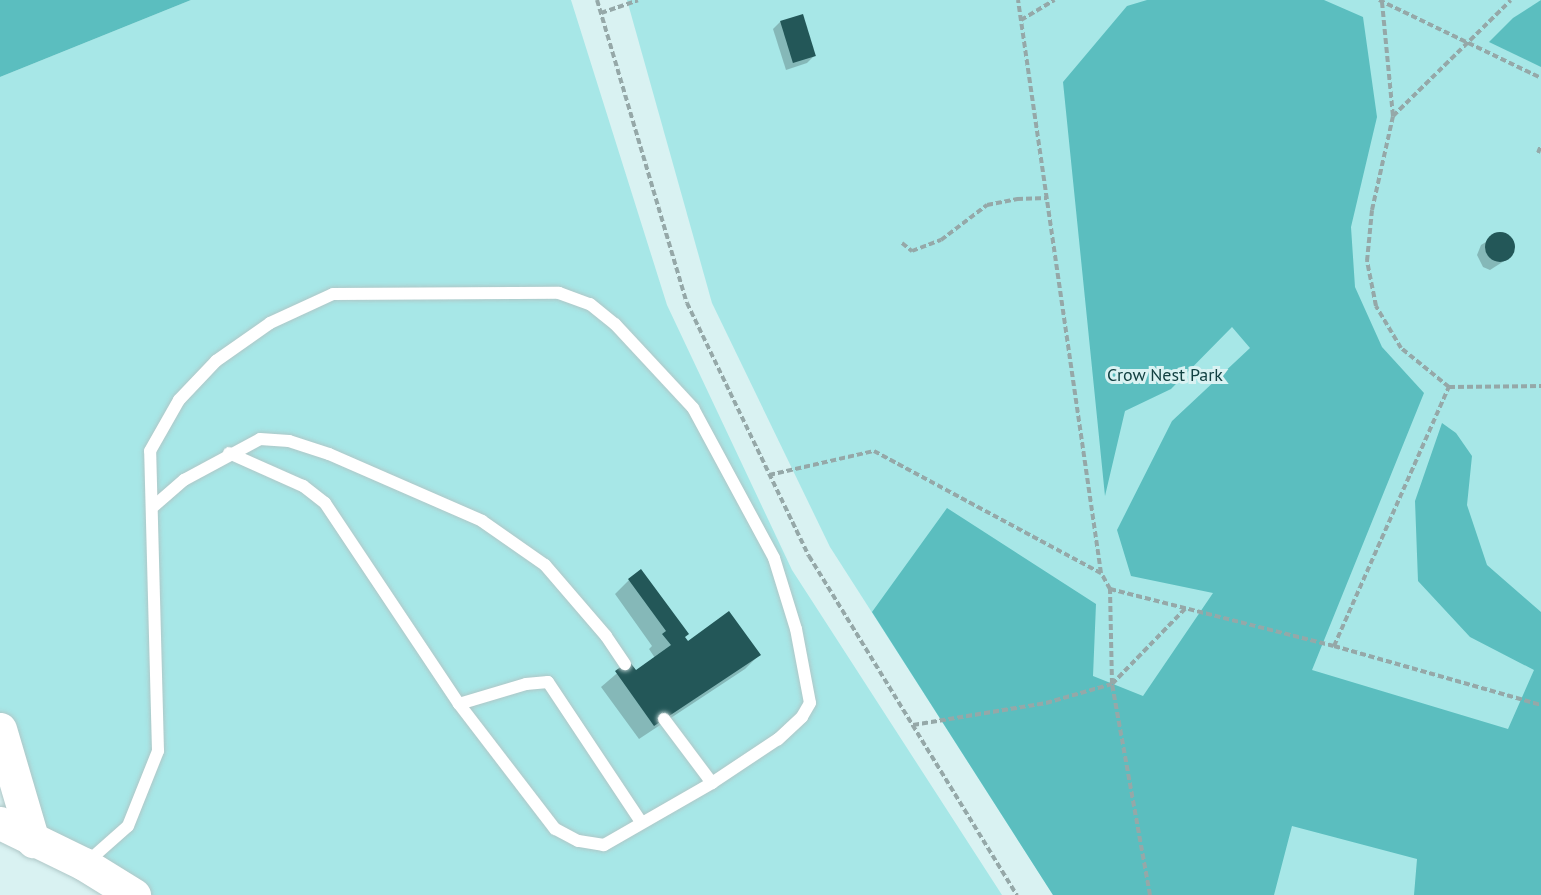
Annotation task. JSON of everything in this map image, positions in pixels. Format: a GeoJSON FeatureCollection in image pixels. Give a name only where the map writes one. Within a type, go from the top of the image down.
{"type":"FeatureCollection","features":[{"type":"Feature","properties":{"kind":"main road"},"geometry":{"type":"LineString","coordinates":[[0,729],[33,841]]}},
{"type":"Feature","properties":{"kind":"main road"},"geometry":{"type":"LineString","coordinates":[[0,823],[84,864],[134,895]]}},
{"type":"Feature","properties":{"kind":"lane"},"geometry":{"type":"LineString","coordinates":[[84,864],[128,826],[158,751],[154,506],[150,451],[179,400],[216,361],[281,318],[333,294],[559,294],[590,304],[615,324],[693,408],[774,558],[796,629],[810,703],[802,717],[778,739],[712,783],[604,845],[578,841],[555,829],[459,704],[325,503],[303,486],[229,453]]}},
{"type":"Feature","properties":{"kind":"lane"},"geometry":{"type":"LineString","coordinates":[[154,506],[184,480],[229,453],[261,439],[289,441],[328,454],[482,521],[545,565],[606,636],[624,664]]}},
{"type":"Feature","properties":{"kind":"lane"},"geometry":{"type":"LineString","coordinates":[[459,704],[525,684],[548,682],[641,822]]}},
{"type":"Feature","properties":{"kind":"lane"},"geometry":{"type":"LineString","coordinates":[[664,719],[712,783]]}},
{"type":"Feature","properties":{"kind":"path"},"geometry":{"type":"LineString","coordinates":[[597,0],[687,303],[809,556],[1017,895]]}},
{"type":"Feature","properties":{"kind":"path"},"geometry":{"type":"LineString","coordinates":[[600,13],[638,0]]}},
{"type":"Feature","properties":{"kind":"path"},"geometry":{"type":"LineString","coordinates":[[1018,0],[1101,573],[1110,589],[1112,684],[1150,895]]}},
{"type":"Feature","properties":{"kind":"path"},"geometry":{"type":"LineString","coordinates":[[1021,20],[1054,0]]}},
{"type":"Feature","properties":{"kind":"path"},"geometry":{"type":"LineString","coordinates":[[1393,117],[1511,0]]}},
{"type":"Feature","properties":{"kind":"path"},"geometry":{"type":"LineString","coordinates":[[1380,1],[1541,78]]}},
{"type":"Feature","properties":{"kind":"path"},"geometry":{"type":"LineString","coordinates":[[1380,1],[1393,117],[1372,210],[1367,261],[1376,306],[1401,348],[1449,387],[1541,386]]}},
{"type":"Feature","properties":{"kind":"path"},"geometry":{"type":"LineString","coordinates":[[1538,153],[1541,146]]}},
{"type":"Feature","properties":{"kind":"path"},"geometry":{"type":"LineString","coordinates":[[902,243],[912,251],[941,240],[987,205],[1047,198]]}},
{"type":"Feature","properties":{"kind":"path"},"geometry":{"type":"LineString","coordinates":[[1334,646],[1449,387]]}},
{"type":"Feature","properties":{"kind":"path"},"geometry":{"type":"LineString","coordinates":[[769,475],[874,451],[1101,573]]}},
{"type":"Feature","properties":{"kind":"path"},"geometry":{"type":"LineString","coordinates":[[1110,589],[1334,646],[1541,705]]}},
{"type":"Feature","properties":{"kind":"path"},"geometry":{"type":"LineString","coordinates":[[913,725],[1046,703],[1112,684],[1186,608]]}},
{"type":"Feature","properties":{"kind":"green space"},"geometry":{"type":"Polygon","coordinates":[[[0,0],[191,0],[0,77],[0,0]]]}},
{"type":"Feature","properties":{"kind":"green space"},"geometry":{"type":"Polygon","coordinates":[[[191,0],[571,0],[667,305],[792,570],[1002,895],[134,895],[33,841],[0,729],[0,77],[191,0]]]}},
{"type":"Feature","properties":{"kind":"green space","name":"Crow Nest Park"},"geometry":{"type":"Polygon","coordinates":[[[627,0],[1541,0],[1541,895],[1053,895],[830,547],[712,303],[627,0]]]}},
{"type":"Feature","properties":{"kind":"green space"},"geometry":{"type":"Polygon","coordinates":[[[1147,0],[1324,0],[1363,17],[1377,117],[1351,227],[1355,287],[1382,347],[1424,393],[1312,670],[1508,729],[1534,670],[1470,637],[1418,581],[1415,501],[1442,423],[1456,433],[1472,456],[1467,505],[1487,565],[1541,612],[1541,895],[1414,895],[1417,859],[1292,826],[1274,895],[1053,895],[872,612],[947,508],[1096,604],[1093,676],[1143,696],[1213,593],[1131,576],[1117,530],[1172,421],[1250,348],[1232,327],[1171,389],[1125,411],[1105,496],[1063,82],[1127,6],[1147,0]]]}},
{"type":"Feature","properties":{"kind":"green space"},"geometry":{"type":"Polygon","coordinates":[[[1541,0],[1541,67],[1489,42],[1513,18],[1541,0]]]}},
{"type":"Feature","properties":{"kind":"building"},"geometry":{"type":"Polygon","coordinates":[[[803,14],[816,56],[793,63],[780,21],[803,14]]]}},
{"type":"Feature","properties":{"kind":"building"},"geometry":{"type":"Polygon","coordinates":[[[1500,232],[1511,236],[1515,247],[1511,258],[1500,262],[1489,258],[1485,247],[1489,236],[1500,232]]]}},
{"type":"Feature","properties":{"kind":"building"},"geometry":{"type":"Polygon","coordinates":[[[641,569],[689,634],[685,637],[688,641],[729,611],[761,655],[654,726],[615,671],[629,661],[636,670],[671,645],[662,634],[666,631],[628,579],[641,569]]]}}]}
